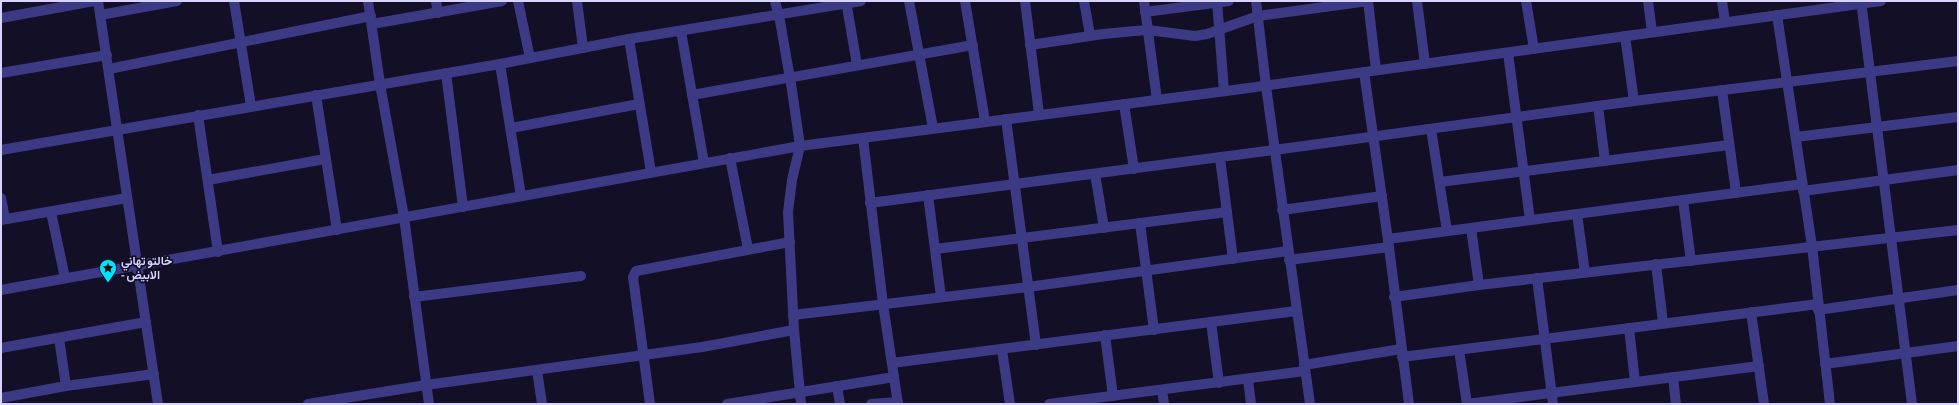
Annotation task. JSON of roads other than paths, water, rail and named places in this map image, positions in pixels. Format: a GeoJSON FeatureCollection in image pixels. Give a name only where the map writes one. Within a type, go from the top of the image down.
{"type":"FeatureCollection","features":[{"type":"Feature","properties":{"kind":"street"},"geometry":{"type":"LineString","coordinates":[[1,18],[94,1]]}},
{"type":"Feature","properties":{"kind":"street"},"geometry":{"type":"LineString","coordinates":[[98,1],[158,404]]}},
{"type":"Feature","properties":{"kind":"street"},"geometry":{"type":"LineString","coordinates":[[100,15],[177,1]]}},
{"type":"Feature","properties":{"kind":"street"},"geometry":{"type":"LineString","coordinates":[[234,1],[251,106]]}},
{"type":"Feature","properties":{"kind":"street"},"geometry":{"type":"LineString","coordinates":[[368,1],[380,84],[404,217],[429,404]]}},
{"type":"Feature","properties":{"kind":"street"},"geometry":{"type":"LineString","coordinates":[[436,1],[438,13]]}},
{"type":"Feature","properties":{"kind":"street"},"geometry":{"type":"LineString","coordinates":[[109,68],[241,42],[371,20],[438,13],[502,1]]}},
{"type":"Feature","properties":{"kind":"street"},"geometry":{"type":"LineString","coordinates":[[518,1],[530,58]]}},
{"type":"Feature","properties":{"kind":"street"},"geometry":{"type":"LineString","coordinates":[[576,1],[583,48]]}},
{"type":"Feature","properties":{"kind":"street"},"geometry":{"type":"LineString","coordinates":[[775,1],[790,78],[800,146],[789,194],[793,315],[801,404]]}},
{"type":"Feature","properties":{"kind":"street"},"geometry":{"type":"LineString","coordinates":[[1,150],[500,64],[629,39],[846,2],[862,1]]}},
{"type":"Feature","properties":{"kind":"street"},"geometry":{"type":"LineString","coordinates":[[909,1],[933,128]]}},
{"type":"Feature","properties":{"kind":"street"},"geometry":{"type":"LineString","coordinates":[[965,1],[985,121]]}},
{"type":"Feature","properties":{"kind":"street"},"geometry":{"type":"LineString","coordinates":[[1025,1],[1039,114]]}},
{"type":"Feature","properties":{"kind":"street"},"geometry":{"type":"LineString","coordinates":[[1084,1],[1090,35]]}},
{"type":"Feature","properties":{"kind":"street"},"geometry":{"type":"LineString","coordinates":[[1144,1],[1157,100]]}},
{"type":"Feature","properties":{"kind":"street"},"geometry":{"type":"LineString","coordinates":[[1145,12],[1229,1]]}},
{"type":"Feature","properties":{"kind":"street"},"geometry":{"type":"LineString","coordinates":[[1256,1],[1282,210],[1310,404]]}},
{"type":"Feature","properties":{"kind":"street"},"geometry":{"type":"LineString","coordinates":[[1030,45],[1090,35],[1148,30],[1195,36],[1219,31],[1258,16],[1310,5],[1368,1],[1376,70]]}},
{"type":"Feature","properties":{"kind":"street"},"geometry":{"type":"LineString","coordinates":[[1417,1],[1424,64]]}},
{"type":"Feature","properties":{"kind":"street"},"geometry":{"type":"LineString","coordinates":[[1526,1],[1534,49]]}},
{"type":"Feature","properties":{"kind":"street"},"geometry":{"type":"LineString","coordinates":[[1648,1],[1652,32]]}},
{"type":"Feature","properties":{"kind":"street"},"geometry":{"type":"LineString","coordinates":[[1722,1],[1725,22]]}},
{"type":"Feature","properties":{"kind":"street"},"geometry":{"type":"LineString","coordinates":[[1,290],[800,146],[1039,114],[1266,86],[1861,2],[1881,1]]}},
{"type":"Feature","properties":{"kind":"street"},"geometry":{"type":"LineString","coordinates":[[846,2],[856,65]]}},
{"type":"Feature","properties":{"kind":"street"},"geometry":{"type":"LineString","coordinates":[[1217,2],[1224,91]]}},
{"type":"Feature","properties":{"kind":"street"},"geometry":{"type":"LineString","coordinates":[[1861,2],[1912,404]]}},
{"type":"Feature","properties":{"kind":"street"},"geometry":{"type":"LineString","coordinates":[[1777,15],[1812,246],[1830,404]]}},
{"type":"Feature","properties":{"kind":"street"},"geometry":{"type":"LineString","coordinates":[[681,31],[704,163]]}},
{"type":"Feature","properties":{"kind":"street"},"geometry":{"type":"LineString","coordinates":[[1625,36],[1634,101]]}},
{"type":"Feature","properties":{"kind":"street"},"geometry":{"type":"LineString","coordinates":[[629,39],[651,172]]}},
{"type":"Feature","properties":{"kind":"street"},"geometry":{"type":"LineString","coordinates":[[692,95],[973,45]]}},
{"type":"Feature","properties":{"kind":"street"},"geometry":{"type":"LineString","coordinates":[[1508,53],[1530,220]]}},
{"type":"Feature","properties":{"kind":"street"},"geometry":{"type":"LineString","coordinates":[[1,73],[107,55]]}},
{"type":"Feature","properties":{"kind":"street"},"geometry":{"type":"LineString","coordinates":[[870,203],[1220,158],[1634,101],[1958,61]]}},
{"type":"Feature","properties":{"kind":"street"},"geometry":{"type":"LineString","coordinates":[[500,64],[521,196]]}},
{"type":"Feature","properties":{"kind":"street"},"geometry":{"type":"LineString","coordinates":[[1364,72],[1374,136],[1409,404]]}},
{"type":"Feature","properties":{"kind":"street"},"geometry":{"type":"LineString","coordinates":[[446,73],[463,207]]}},
{"type":"Feature","properties":{"kind":"street"},"geometry":{"type":"LineString","coordinates":[[1722,90],[1736,193]]}},
{"type":"Feature","properties":{"kind":"street"},"geometry":{"type":"LineString","coordinates":[[316,95],[338,230]]}},
{"type":"Feature","properties":{"kind":"street"},"geometry":{"type":"LineString","coordinates":[[511,128],[639,104]]}},
{"type":"Feature","properties":{"kind":"street"},"geometry":{"type":"LineString","coordinates":[[1124,104],[1134,169]]}},
{"type":"Feature","properties":{"kind":"street"},"geometry":{"type":"LineString","coordinates":[[1598,106],[1605,161]]}},
{"type":"Feature","properties":{"kind":"street"},"geometry":{"type":"LineString","coordinates":[[198,115],[218,252]]}},
{"type":"Feature","properties":{"kind":"street"},"geometry":{"type":"LineString","coordinates":[[1796,137],[1958,117]]}},
{"type":"Feature","properties":{"kind":"street"},"geometry":{"type":"LineString","coordinates":[[1006,119],[1036,345]]}},
{"type":"Feature","properties":{"kind":"street"},"geometry":{"type":"LineString","coordinates":[[1431,128],[1447,231]]}},
{"type":"Feature","properties":{"kind":"street"},"geometry":{"type":"LineString","coordinates":[[863,138],[883,304],[898,403],[871,404]]}},
{"type":"Feature","properties":{"kind":"street"},"geometry":{"type":"LineString","coordinates":[[1440,182],[1729,145]]}},
{"type":"Feature","properties":{"kind":"street"},"geometry":{"type":"LineString","coordinates":[[730,158],[748,249]]}},
{"type":"Feature","properties":{"kind":"street"},"geometry":{"type":"LineString","coordinates":[[1220,158],[1232,259]]}},
{"type":"Feature","properties":{"kind":"street"},"geometry":{"type":"LineString","coordinates":[[208,180],[326,159]]}},
{"type":"Feature","properties":{"kind":"street"},"geometry":{"type":"LineString","coordinates":[[793,315],[1232,259],[1289,255],[1388,243],[1447,231],[1736,193],[1883,181],[1958,170]]}},
{"type":"Feature","properties":{"kind":"street"},"geometry":{"type":"LineString","coordinates":[[1095,174],[1104,228]]}},
{"type":"Feature","properties":{"kind":"street"},"geometry":{"type":"LineString","coordinates":[[928,195],[941,297]]}},
{"type":"Feature","properties":{"kind":"street"},"geometry":{"type":"LineString","coordinates":[[1282,210],[1382,196]]}},
{"type":"Feature","properties":{"kind":"street"},"geometry":{"type":"LineString","coordinates":[[1,198],[3,220],[128,198]]}},
{"type":"Feature","properties":{"kind":"street"},"geometry":{"type":"LineString","coordinates":[[1683,200],[1691,260]]}},
{"type":"Feature","properties":{"kind":"street"},"geometry":{"type":"LineString","coordinates":[[51,212],[65,278]]}},
{"type":"Feature","properties":{"kind":"street"},"geometry":{"type":"LineString","coordinates":[[935,249],[1227,212]]}},
{"type":"Feature","properties":{"kind":"street"},"geometry":{"type":"LineString","coordinates":[[1577,214],[1585,273]]}},
{"type":"Feature","properties":{"kind":"street"},"geometry":{"type":"LineString","coordinates":[[1140,223],[1154,330]]}},
{"type":"Feature","properties":{"kind":"street"},"geometry":{"type":"LineString","coordinates":[[1471,228],[1479,285]]}},
{"type":"Feature","properties":{"kind":"street"},"geometry":{"type":"LineString","coordinates":[[1394,297],[1537,278],[1958,230]]}},
{"type":"Feature","properties":{"kind":"street"},"geometry":{"type":"LineString","coordinates":[[650,404],[633,277],[636,271],[790,242]]}},
{"type":"Feature","properties":{"kind":"street"},"geometry":{"type":"LineString","coordinates":[[1656,264],[1663,323]]}},
{"type":"Feature","properties":{"kind":"street"},"geometry":{"type":"LineString","coordinates":[[414,297],[581,276]]}},
{"type":"Feature","properties":{"kind":"street"},"geometry":{"type":"LineString","coordinates":[[1537,278],[1553,404]]}},
{"type":"Feature","properties":{"kind":"street"},"geometry":{"type":"LineString","coordinates":[[1049,404],[1248,379],[1304,368],[1402,353],[1459,350],[1751,312],[1898,300],[1958,290]]}},
{"type":"Feature","properties":{"kind":"street"},"geometry":{"type":"LineString","coordinates":[[892,363],[1296,311]]}},
{"type":"Feature","properties":{"kind":"street"},"geometry":{"type":"LineString","coordinates":[[1751,312],[1764,404]]}},
{"type":"Feature","properties":{"kind":"street"},"geometry":{"type":"LineString","coordinates":[[1,348],[146,322]]}},
{"type":"Feature","properties":{"kind":"street"},"geometry":{"type":"LineString","coordinates":[[1211,322],[1219,383]]}},
{"type":"Feature","properties":{"kind":"street"},"geometry":{"type":"LineString","coordinates":[[1630,328],[1636,382]]}},
{"type":"Feature","properties":{"kind":"street"},"geometry":{"type":"LineString","coordinates":[[308,404],[426,385],[702,347],[794,330]]}},
{"type":"Feature","properties":{"kind":"street"},"geometry":{"type":"LineString","coordinates":[[1105,336],[1113,396]]}},
{"type":"Feature","properties":{"kind":"street"},"geometry":{"type":"LineString","coordinates":[[59,338],[66,386]]}},
{"type":"Feature","properties":{"kind":"street"},"geometry":{"type":"LineString","coordinates":[[1825,364],[1958,346]]}},
{"type":"Feature","properties":{"kind":"street"},"geometry":{"type":"LineString","coordinates":[[1002,350],[1010,404]]}},
{"type":"Feature","properties":{"kind":"street"},"geometry":{"type":"LineString","coordinates":[[1459,350],[1467,404],[1759,366]]}},
{"type":"Feature","properties":{"kind":"street"},"geometry":{"type":"LineString","coordinates":[[537,370],[542,404]]}},
{"type":"Feature","properties":{"kind":"street"},"geometry":{"type":"LineString","coordinates":[[1,398],[66,386],[154,374]]}},
{"type":"Feature","properties":{"kind":"street"},"geometry":{"type":"LineString","coordinates":[[726,404],[894,377]]}},
{"type":"Feature","properties":{"kind":"street"},"geometry":{"type":"LineString","coordinates":[[1673,377],[1676,404]]}},
{"type":"Feature","properties":{"kind":"street"},"geometry":{"type":"LineString","coordinates":[[1248,379],[1251,404]]}},
{"type":"Feature","properties":{"kind":"street"},"geometry":{"type":"LineString","coordinates":[[837,386],[840,404]]}},
{"type":"Feature","properties":{"kind":"street"},"geometry":{"type":"LineString","coordinates":[[1162,390],[1164,404]]}},
{"type":"Feature","properties":{"kind":"place","name":"خالتو تهاني - الابيض"},"geometry":{"type":"Point","coordinates":[108,283]}}]}
